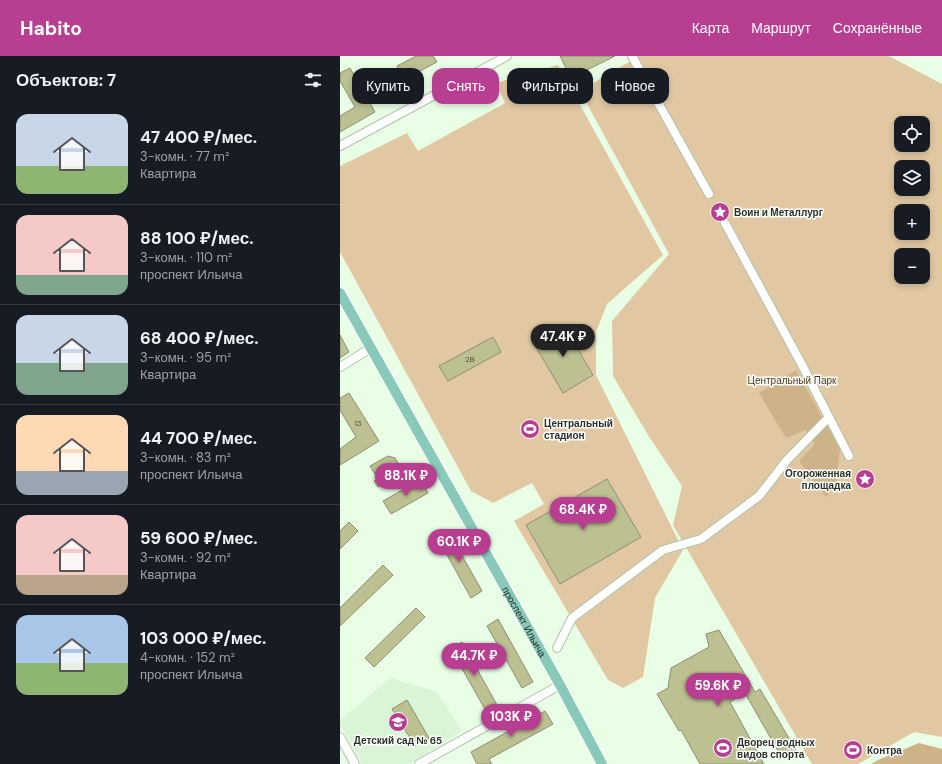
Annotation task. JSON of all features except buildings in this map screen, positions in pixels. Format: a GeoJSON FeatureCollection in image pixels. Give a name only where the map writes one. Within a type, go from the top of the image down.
{"type":"FeatureCollection","features":[{"type":"Feature","properties":{"kind":"main road","name":"проспект Ильича"},"geometry":{"type":"LineString","coordinates":[[340,292],[560,685],[602,764]]}},
{"type":"Feature","properties":{"kind":"street"},"geometry":{"type":"LineString","coordinates":[[340,146],[507,56]]}},
{"type":"Feature","properties":{"kind":"street"},"geometry":{"type":"LineString","coordinates":[[632,56],[709,194]]}},
{"type":"Feature","properties":{"kind":"street"},"geometry":{"type":"LineString","coordinates":[[725,223],[849,456]]}},
{"type":"Feature","properties":{"kind":"street"},"geometry":{"type":"LineString","coordinates":[[340,367],[371,348]]}},
{"type":"Feature","properties":{"kind":"street"},"geometry":{"type":"LineString","coordinates":[[557,648],[572,618],[624,581],[663,550],[701,539],[759,496],[787,460],[829,417]]}},
{"type":"Feature","properties":{"kind":"street"},"geometry":{"type":"LineString","coordinates":[[419,764],[560,685]]}},
{"type":"Feature","properties":{"kind":"street"},"geometry":{"type":"LineString","coordinates":[[340,737],[355,764]]}},
{"type":"Feature","properties":{"kind":"shaded area","name":"Детский сад № 65"},"geometry":{"type":"Polygon","coordinates":[[[391,678],[437,692],[462,731],[410,764],[362,764],[340,724],[340,720],[391,678]]]}},
{"type":"Feature","properties":{"kind":"green space","name":"Центральный Парк"},"geometry":{"type":"Polygon","coordinates":[[[639,56],[889,56],[942,84],[942,737],[914,732],[858,764],[812,764],[673,525],[682,486],[648,435],[613,376],[612,321],[669,254],[587,104],[593,104],[593,83],[601,79],[601,104],[669,104],[669,68],[619,68],[639,56]]]}},
{"type":"Feature","properties":{"kind":"green space","name":"Центральный стадион"},"geometry":{"type":"Polygon","coordinates":[[[558,65],[560,68],[548,68],[558,65]]]}},
{"type":"Feature","properties":{"kind":"green space","name":"Центральный стадион"},"geometry":{"type":"Polygon","coordinates":[[[507,80],[507,104],[580,104],[663,255],[607,304],[596,332],[596,375],[683,550],[655,598],[643,677],[623,688],[608,680],[514,521],[544,504],[532,483],[493,503],[471,491],[340,252],[340,166],[407,133],[418,151],[505,103],[499,90],[499,82],[507,80]]]}},
{"type":"Feature","properties":{"kind":"green space"},"geometry":{"type":"Polygon","coordinates":[[[796,370],[840,449],[836,485],[826,497],[799,461],[815,444],[806,430],[786,438],[759,393],[796,370]]]}},
{"type":"Feature","properties":{"kind":"green space"},"geometry":{"type":"Polygon","coordinates":[[[919,743],[942,749],[942,764],[871,764],[878,760],[919,743]]]}},
{"type":"Feature","properties":{"kind":"place","name":"Воин и Металлург"},"geometry":{"type":"Point","coordinates":[720,212]}},
{"type":"Feature","properties":{"kind":"place","name":"Центральный стадион"},"geometry":{"type":"Point","coordinates":[530,429]}},
{"type":"Feature","properties":{"kind":"place","name":"Огороженная площадка"},"geometry":{"type":"Point","coordinates":[865,479]}},
{"type":"Feature","properties":{"kind":"place","name":"Детский сад № 65"},"geometry":{"type":"Point","coordinates":[398,722]}},
{"type":"Feature","properties":{"kind":"place","name":"Дворец водных видов спорта"},"geometry":{"type":"Point","coordinates":[723,748]}},
{"type":"Feature","properties":{"kind":"place","name":"Контра"},"geometry":{"type":"Point","coordinates":[853,750]}}]}
